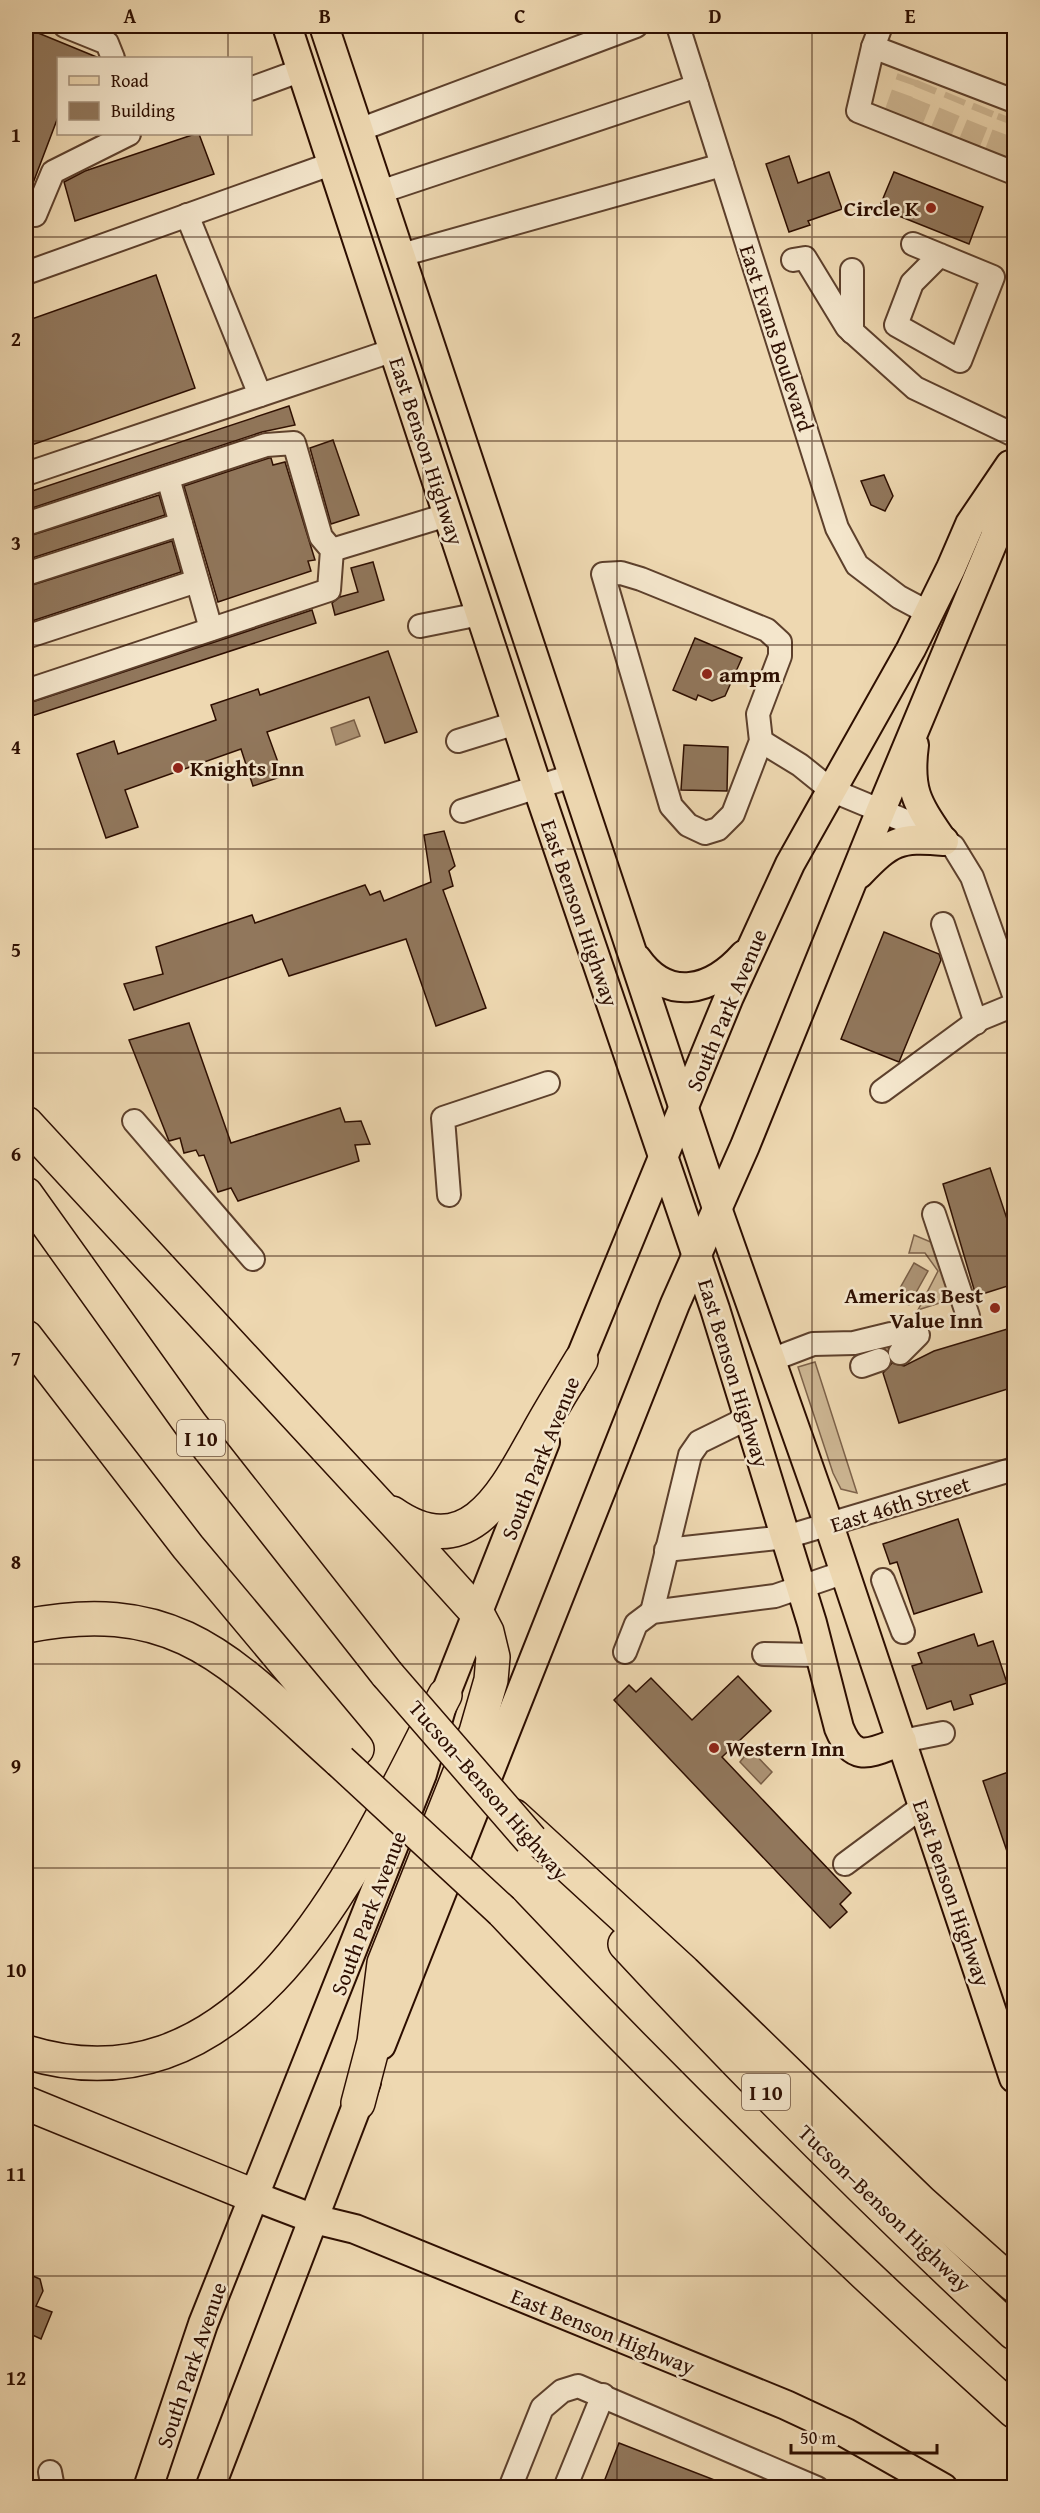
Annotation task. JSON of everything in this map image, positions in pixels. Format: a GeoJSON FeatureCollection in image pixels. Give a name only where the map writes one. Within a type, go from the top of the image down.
{"type":"FeatureCollection","features":[{"type":"Feature","properties":{"kind":"highway"},"geometry":{"type":"LineString","coordinates":[[26,1123],[367,1491],[477,1613],[487,1632],[493,1657],[491,1680],[476,1732],[384,1963],[374,2042],[358,2103]]}},
{"type":"Feature","properties":{"kind":"highway","name":"Tucson–Benson Highway"},"geometry":{"type":"LineString","coordinates":[[26,1194],[191,1425],[387,1674],[491,1794],[717,2043],[880,2205],[1014,2333]]}},
{"type":"Feature","properties":{"kind":"highway","name":"I 10"},"geometry":{"type":"LineString","coordinates":[[26,1337],[348,1755],[703,2119],[854,2265],[1014,2410]]}},
{"type":"Feature","properties":{"kind":"highway"},"geometry":{"type":"LineString","coordinates":[[367,1491],[398,1517],[420,1528],[453,1530],[468,1526],[486,1514],[501,1495],[581,1360]]}},
{"type":"Feature","properties":{"kind":"highway"},"geometry":{"type":"LineString","coordinates":[[26,1626],[56,1620],[117,1618],[150,1624],[182,1635],[217,1654],[348,1755]]}},
{"type":"Feature","properties":{"kind":"highway"},"geometry":{"type":"LineString","coordinates":[[26,2052],[85,2062],[148,2056],[194,2039],[238,2011],[284,1966],[356,1865],[445,1695]]}},
{"type":"Feature","properties":{"kind":"highway"},"geometry":{"type":"LineString","coordinates":[[532,1837],[684,1972],[921,2202],[1014,2284]]}},
{"type":"Feature","properties":{"kind":"highway"},"geometry":{"type":"LineString","coordinates":[[26,2103],[254,2196]]}},
{"type":"Feature","properties":{"kind":"highway"},"geometry":{"type":"LineString","coordinates":[[945,2348],[1014,2421]]}},
{"type":"Feature","properties":{"kind":"main road","name":"East Benson Highway"},"geometry":{"type":"LineString","coordinates":[[287,26],[537,786],[697,1255],[786,1537],[846,1744],[855,1752],[866,1753],[902,1741]]}},
{"type":"Feature","properties":{"kind":"main road","name":"East Benson Highway"},"geometry":{"type":"LineString","coordinates":[[324,26],[685,1106],[717,1209],[829,1525],[1014,2078]]}},
{"type":"Feature","properties":{"kind":"main road"},"geometry":{"type":"LineString","coordinates":[[417,422],[453,411]]}},
{"type":"Feature","properties":{"kind":"main road","name":"South Park Avenue"},"geometry":{"type":"LineString","coordinates":[[148,2487],[202,2324],[422,1774],[445,1695],[477,1613],[560,1403],[581,1360],[757,936],[790,864],[930,613],[970,524],[1012,459]]}},
{"type":"Feature","properties":{"kind":"main road","name":"South Park Avenue"},"geometry":{"type":"LineString","coordinates":[[210,2487],[358,2103],[697,1255],[745,1146],[880,810],[995,537],[1012,459]]}},
{"type":"Feature","properties":{"kind":"main road"},"geometry":{"type":"LineString","coordinates":[[916,724],[912,762],[913,789],[919,806],[943,840]]}},
{"type":"Feature","properties":{"kind":"main road"},"geometry":{"type":"LineString","coordinates":[[851,882],[896,841],[943,840]]}},
{"type":"Feature","properties":{"kind":"main road"},"geometry":{"type":"LineString","coordinates":[[630,943],[645,970],[655,978],[677,987],[688,987],[712,982],[722,976],[743,956],[757,936]]}},
{"type":"Feature","properties":{"kind":"main road","name":"East Benson Highway"},"geometry":{"type":"LineString","coordinates":[[254,2196],[314,2218],[355,2229],[786,2404],[846,2433],[943,2487]]}},
{"type":"Feature","properties":{"kind":"street"},"geometry":{"type":"LineString","coordinates":[[65,26],[107,43],[113,57]]}},
{"type":"Feature","properties":{"kind":"street"},"geometry":{"type":"LineString","coordinates":[[359,130],[636,26]]}},
{"type":"Feature","properties":{"kind":"street","name":"East Evans Boulevard"},"geometry":{"type":"LineString","coordinates":[[678,26],[837,528],[857,565],[899,597],[930,613]]}},
{"type":"Feature","properties":{"kind":"street"},"geometry":{"type":"LineString","coordinates":[[881,26],[873,47],[858,111],[902,122],[1004,165]]}},
{"type":"Feature","properties":{"kind":"street"},"geometry":{"type":"LineString","coordinates":[[873,47],[920,73],[1013,108]]}},
{"type":"Feature","properties":{"kind":"street"},"geometry":{"type":"LineString","coordinates":[[252,88],[302,70]]}},
{"type":"Feature","properties":{"kind":"street"},"geometry":{"type":"LineString","coordinates":[[380,192],[697,86]]}},
{"type":"Feature","properties":{"kind":"street"},"geometry":{"type":"LineString","coordinates":[[26,212],[35,216],[53,172],[127,135]]}},
{"type":"Feature","properties":{"kind":"street"},"geometry":{"type":"LineString","coordinates":[[26,273],[331,164]]}},
{"type":"Feature","properties":{"kind":"street"},"geometry":{"type":"LineString","coordinates":[[401,255],[722,165]]}},
{"type":"Feature","properties":{"kind":"street"},"geometry":{"type":"LineString","coordinates":[[187,215],[260,395]]}},
{"type":"Feature","properties":{"kind":"street"},"geometry":{"type":"LineString","coordinates":[[914,244],[993,277],[960,361],[896,325],[912,283],[940,255]]}},
{"type":"Feature","properties":{"kind":"street"},"geometry":{"type":"LineString","coordinates":[[793,260],[805,258],[852,332],[915,388],[1014,435]]}},
{"type":"Feature","properties":{"kind":"street"},"geometry":{"type":"LineString","coordinates":[[852,270],[852,332]]}},
{"type":"Feature","properties":{"kind":"street"},"geometry":{"type":"LineString","coordinates":[[26,474],[394,350]]}},
{"type":"Feature","properties":{"kind":"street"},"geometry":{"type":"LineString","coordinates":[[26,524],[266,445],[294,443],[321,537],[332,550],[329,590],[26,690]]}},
{"type":"Feature","properties":{"kind":"street"},"geometry":{"type":"LineString","coordinates":[[168,478],[211,629]]}},
{"type":"Feature","properties":{"kind":"street"},"geometry":{"type":"LineString","coordinates":[[332,550],[447,515]]}},
{"type":"Feature","properties":{"kind":"street"},"geometry":{"type":"LineString","coordinates":[[26,574],[181,524]]}},
{"type":"Feature","properties":{"kind":"street"},"geometry":{"type":"LineString","coordinates":[[621,573],[640,579],[767,630],[780,642],[780,656],[758,714],[761,741],[733,814],[718,829],[705,833],[688,825],[671,806],[603,574],[621,573]]}},
{"type":"Feature","properties":{"kind":"street"},"geometry":{"type":"LineString","coordinates":[[26,637],[197,581]]}},
{"type":"Feature","properties":{"kind":"street"},"geometry":{"type":"LineString","coordinates":[[420,626],[480,614]]}},
{"type":"Feature","properties":{"kind":"street"},"geometry":{"type":"LineString","coordinates":[[458,741],[516,723]]}},
{"type":"Feature","properties":{"kind":"street"},"geometry":{"type":"LineString","coordinates":[[761,741],[800,765],[831,790],[920,827],[953,846],[972,877],[1009,960],[1014,995]]}},
{"type":"Feature","properties":{"kind":"street"},"geometry":{"type":"LineString","coordinates":[[462,811],[575,775]]}},
{"type":"Feature","properties":{"kind":"street"},"geometry":{"type":"LineString","coordinates":[[943,924],[976,1023]]}},
{"type":"Feature","properties":{"kind":"street"},"geometry":{"type":"LineString","coordinates":[[882,1091],[976,1023],[1014,1005]]}},
{"type":"Feature","properties":{"kind":"street"},"geometry":{"type":"LineString","coordinates":[[449,1195],[442,1118],[548,1083]]}},
{"type":"Feature","properties":{"kind":"street"},"geometry":{"type":"LineString","coordinates":[[134,1121],[253,1259]]}},
{"type":"Feature","properties":{"kind":"street"},"geometry":{"type":"LineString","coordinates":[[934,1214],[968,1316]]}},
{"type":"Feature","properties":{"kind":"street"},"geometry":{"type":"LineString","coordinates":[[771,1360],[813,1344],[854,1343],[891,1334],[918,1335],[880,1360]]}},
{"type":"Feature","properties":{"kind":"street"},"geometry":{"type":"LineString","coordinates":[[652,1612],[690,1455],[699,1442],[748,1418]]}},
{"type":"Feature","properties":{"kind":"street","name":"East 46th Street"},"geometry":{"type":"LineString","coordinates":[[666,1550],[786,1537],[1014,1469]]}},
{"type":"Feature","properties":{"kind":"street"},"geometry":{"type":"LineString","coordinates":[[625,1652],[636,1624],[652,1612],[775,1596],[844,1572]]}},
{"type":"Feature","properties":{"kind":"street"},"geometry":{"type":"LineString","coordinates":[[883,1580],[903,1632]]}},
{"type":"Feature","properties":{"kind":"street"},"geometry":{"type":"LineString","coordinates":[[764,1654],[820,1655]]}},
{"type":"Feature","properties":{"kind":"street"},"geometry":{"type":"LineString","coordinates":[[902,1741],[943,1733]]}},
{"type":"Feature","properties":{"kind":"street"},"geometry":{"type":"LineString","coordinates":[[845,1864],[923,1806]]}},
{"type":"Feature","properties":{"kind":"street"},"geometry":{"type":"LineString","coordinates":[[510,2487],[542,2408],[562,2391],[578,2385],[818,2487]]}},
{"type":"Feature","properties":{"kind":"street"},"geometry":{"type":"LineString","coordinates":[[565,2487],[603,2395]]}},
{"type":"Feature","properties":{"kind":"shaded area"},"geometry":{"type":"Polygon","coordinates":[[[354,720],[360,736],[336,745],[331,728],[354,720]]]}},
{"type":"Feature","properties":{"kind":"shaded area"},"geometry":{"type":"Polygon","coordinates":[[[914,1235],[938,1245],[955,1298],[918,1310],[938,1271],[925,1253],[909,1253],[914,1235]]]}},
{"type":"Feature","properties":{"kind":"shaded area"},"geometry":{"type":"Polygon","coordinates":[[[914,1263],[928,1271],[909,1305],[895,1297],[914,1263]]]}},
{"type":"Feature","properties":{"kind":"shaded area"},"geometry":{"type":"Polygon","coordinates":[[[815,1362],[857,1493],[841,1489],[833,1473],[798,1367],[815,1362]]]}},
{"type":"Feature","properties":{"kind":"shaded area"},"geometry":{"type":"Polygon","coordinates":[[[750,1749],[772,1772],[761,1784],[740,1762],[750,1749]]]}},
{"type":"Feature","properties":{"kind":"building"},"geometry":{"type":"Polygon","coordinates":[[[26,28],[97,57],[57,57],[57,120],[27,199],[26,28]]]}},
{"type":"Feature","properties":{"kind":"building"},"geometry":{"type":"Polygon","coordinates":[[[192,135],[199,135],[214,174],[75,221],[64,182],[85,171],[192,135]]]}},
{"type":"Feature","properties":{"kind":"building"},"geometry":{"type":"Polygon","coordinates":[[[789,156],[798,183],[829,172],[842,209],[808,221],[810,225],[789,232],[766,164],[789,156]]]}},
{"type":"Feature","properties":{"kind":"building","name":"Circle K"},"geometry":{"type":"Polygon","coordinates":[[[894,172],[983,207],[969,244],[879,208],[894,172]]]}},
{"type":"Feature","properties":{"kind":"building"},"geometry":{"type":"Polygon","coordinates":[[[156,275],[195,388],[26,447],[26,321],[156,275]]]}},
{"type":"Feature","properties":{"kind":"building"},"geometry":{"type":"Polygon","coordinates":[[[289,406],[295,425],[262,432],[26,510],[26,493],[289,406]]]}},
{"type":"Feature","properties":{"kind":"building"},"geometry":{"type":"Polygon","coordinates":[[[333,440],[359,515],[331,524],[310,448],[333,440]]]}},
{"type":"Feature","properties":{"kind":"building"},"geometry":{"type":"Polygon","coordinates":[[[269,458],[273,465],[285,462],[315,560],[308,561],[311,571],[218,602],[184,486],[269,458]]]}},
{"type":"Feature","properties":{"kind":"building"},"geometry":{"type":"Polygon","coordinates":[[[884,475],[893,496],[885,511],[871,505],[861,481],[884,475]]]}},
{"type":"Feature","properties":{"kind":"building"},"geometry":{"type":"Polygon","coordinates":[[[159,495],[165,515],[26,560],[26,537],[159,495]]]}},
{"type":"Feature","properties":{"kind":"building"},"geometry":{"type":"Polygon","coordinates":[[[172,541],[181,572],[26,623],[26,587],[172,541]]]}},
{"type":"Feature","properties":{"kind":"building"},"geometry":{"type":"Polygon","coordinates":[[[373,562],[384,600],[335,615],[332,603],[340,597],[358,592],[351,568],[373,562]]]}},
{"type":"Feature","properties":{"kind":"building"},"geometry":{"type":"Polygon","coordinates":[[[312,610],[316,623],[26,718],[26,704],[312,610]]]}},
{"type":"Feature","properties":{"kind":"building","name":"ampm"},"geometry":{"type":"Polygon","coordinates":[[[695,638],[742,658],[725,696],[712,701],[698,695],[696,700],[673,690],[695,638]]]}},
{"type":"Feature","properties":{"kind":"building"},"geometry":{"type":"Polygon","coordinates":[[[388,651],[417,732],[385,743],[369,697],[267,732],[283,776],[253,786],[241,749],[125,790],[138,827],[106,838],[77,754],[114,741],[118,754],[216,720],[211,705],[258,689],[260,695],[388,651]]]}},
{"type":"Feature","properties":{"kind":"building"},"geometry":{"type":"Polygon","coordinates":[[[684,745],[728,747],[727,791],[681,790],[684,745]]]}},
{"type":"Feature","properties":{"kind":"building"},"geometry":{"type":"Polygon","coordinates":[[[444,831],[455,866],[449,871],[453,886],[443,890],[486,1008],[436,1026],[406,939],[289,976],[282,959],[134,1010],[124,984],[163,974],[156,947],[252,915],[255,923],[365,885],[370,895],[380,891],[384,901],[431,882],[424,835],[444,831]]]}},
{"type":"Feature","properties":{"kind":"building"},"geometry":{"type":"Polygon","coordinates":[[[884,932],[939,954],[941,960],[899,1062],[841,1039],[884,932]]]}},
{"type":"Feature","properties":{"kind":"building"},"geometry":{"type":"Polygon","coordinates":[[[189,1023],[231,1143],[340,1108],[345,1122],[361,1121],[370,1144],[355,1145],[359,1161],[238,1201],[231,1188],[218,1192],[204,1155],[199,1156],[196,1150],[184,1153],[180,1138],[169,1141],[129,1040],[189,1023]]]}},
{"type":"Feature","properties":{"kind":"building"},"geometry":{"type":"Polygon","coordinates":[[[990,1168],[1014,1240],[1014,1284],[976,1296],[943,1184],[990,1168]]]}},
{"type":"Feature","properties":{"kind":"building"},"geometry":{"type":"Polygon","coordinates":[[[1014,1327],[1014,1387],[899,1423],[883,1373],[892,1363],[904,1366],[934,1351],[1014,1327]]]}},
{"type":"Feature","properties":{"kind":"building"},"geometry":{"type":"Polygon","coordinates":[[[958,1519],[982,1592],[914,1614],[897,1562],[890,1564],[883,1544],[958,1519]]]}},
{"type":"Feature","properties":{"kind":"building"},"geometry":{"type":"Polygon","coordinates":[[[974,1634],[978,1646],[993,1641],[1007,1683],[970,1695],[973,1704],[954,1710],[951,1701],[927,1709],[912,1666],[922,1663],[918,1653],[974,1634]]]}},
{"type":"Feature","properties":{"kind":"building"},"geometry":{"type":"Polygon","coordinates":[[[738,1676],[771,1711],[722,1757],[851,1893],[840,1904],[847,1912],[830,1928],[614,1700],[629,1685],[636,1692],[651,1678],[692,1720],[738,1676]]]}},
{"type":"Feature","properties":{"kind":"building"},"geometry":{"type":"Polygon","coordinates":[[[1014,1770],[1014,1866],[1012,1866],[983,1781],[1014,1770]]]}},
{"type":"Feature","properties":{"kind":"building"},"geometry":{"type":"Polygon","coordinates":[[[26,2273],[40,2279],[43,2291],[36,2306],[52,2312],[41,2339],[26,2332],[26,2273]]]}},
{"type":"Feature","properties":{"kind":"building"},"geometry":{"type":"Polygon","coordinates":[[[619,2443],[730,2486],[730,2487],[602,2487],[619,2443]]]}},
{"type":"Feature","properties":{"kind":"tunnel"},"geometry":{"type":"LineString","coordinates":[[895,114],[908,77]]}},
{"type":"Feature","properties":{"kind":"tunnel"},"geometry":{"type":"LineString","coordinates":[[912,121],[927,84]]}},
{"type":"Feature","properties":{"kind":"tunnel"},"geometry":{"type":"LineString","coordinates":[[941,132],[956,96]]}},
{"type":"Feature","properties":{"kind":"tunnel"},"geometry":{"type":"LineString","coordinates":[[969,144],[984,107]]}},
{"type":"Feature","properties":{"kind":"tunnel"},"geometry":{"type":"LineString","coordinates":[[995,154],[1009,117]]}},
{"type":"Feature","properties":{"kind":"tunnel"},"geometry":{"type":"LineString","coordinates":[[1012,161],[1014,153]]}},
{"type":"Feature","properties":{"kind":"place","name":"Circle K"},"geometry":{"type":"Point","coordinates":[931,208]}},
{"type":"Feature","properties":{"kind":"place","name":"ampm"},"geometry":{"type":"Point","coordinates":[707,674]}},
{"type":"Feature","properties":{"kind":"place","name":"Knights Inn"},"geometry":{"type":"Point","coordinates":[178,768]}},
{"type":"Feature","properties":{"kind":"place","name":"Americas Best Value Inn"},"geometry":{"type":"Point","coordinates":[995,1308]}},
{"type":"Feature","properties":{"kind":"place","name":"Western Inn"},"geometry":{"type":"Point","coordinates":[714,1748]}}]}
